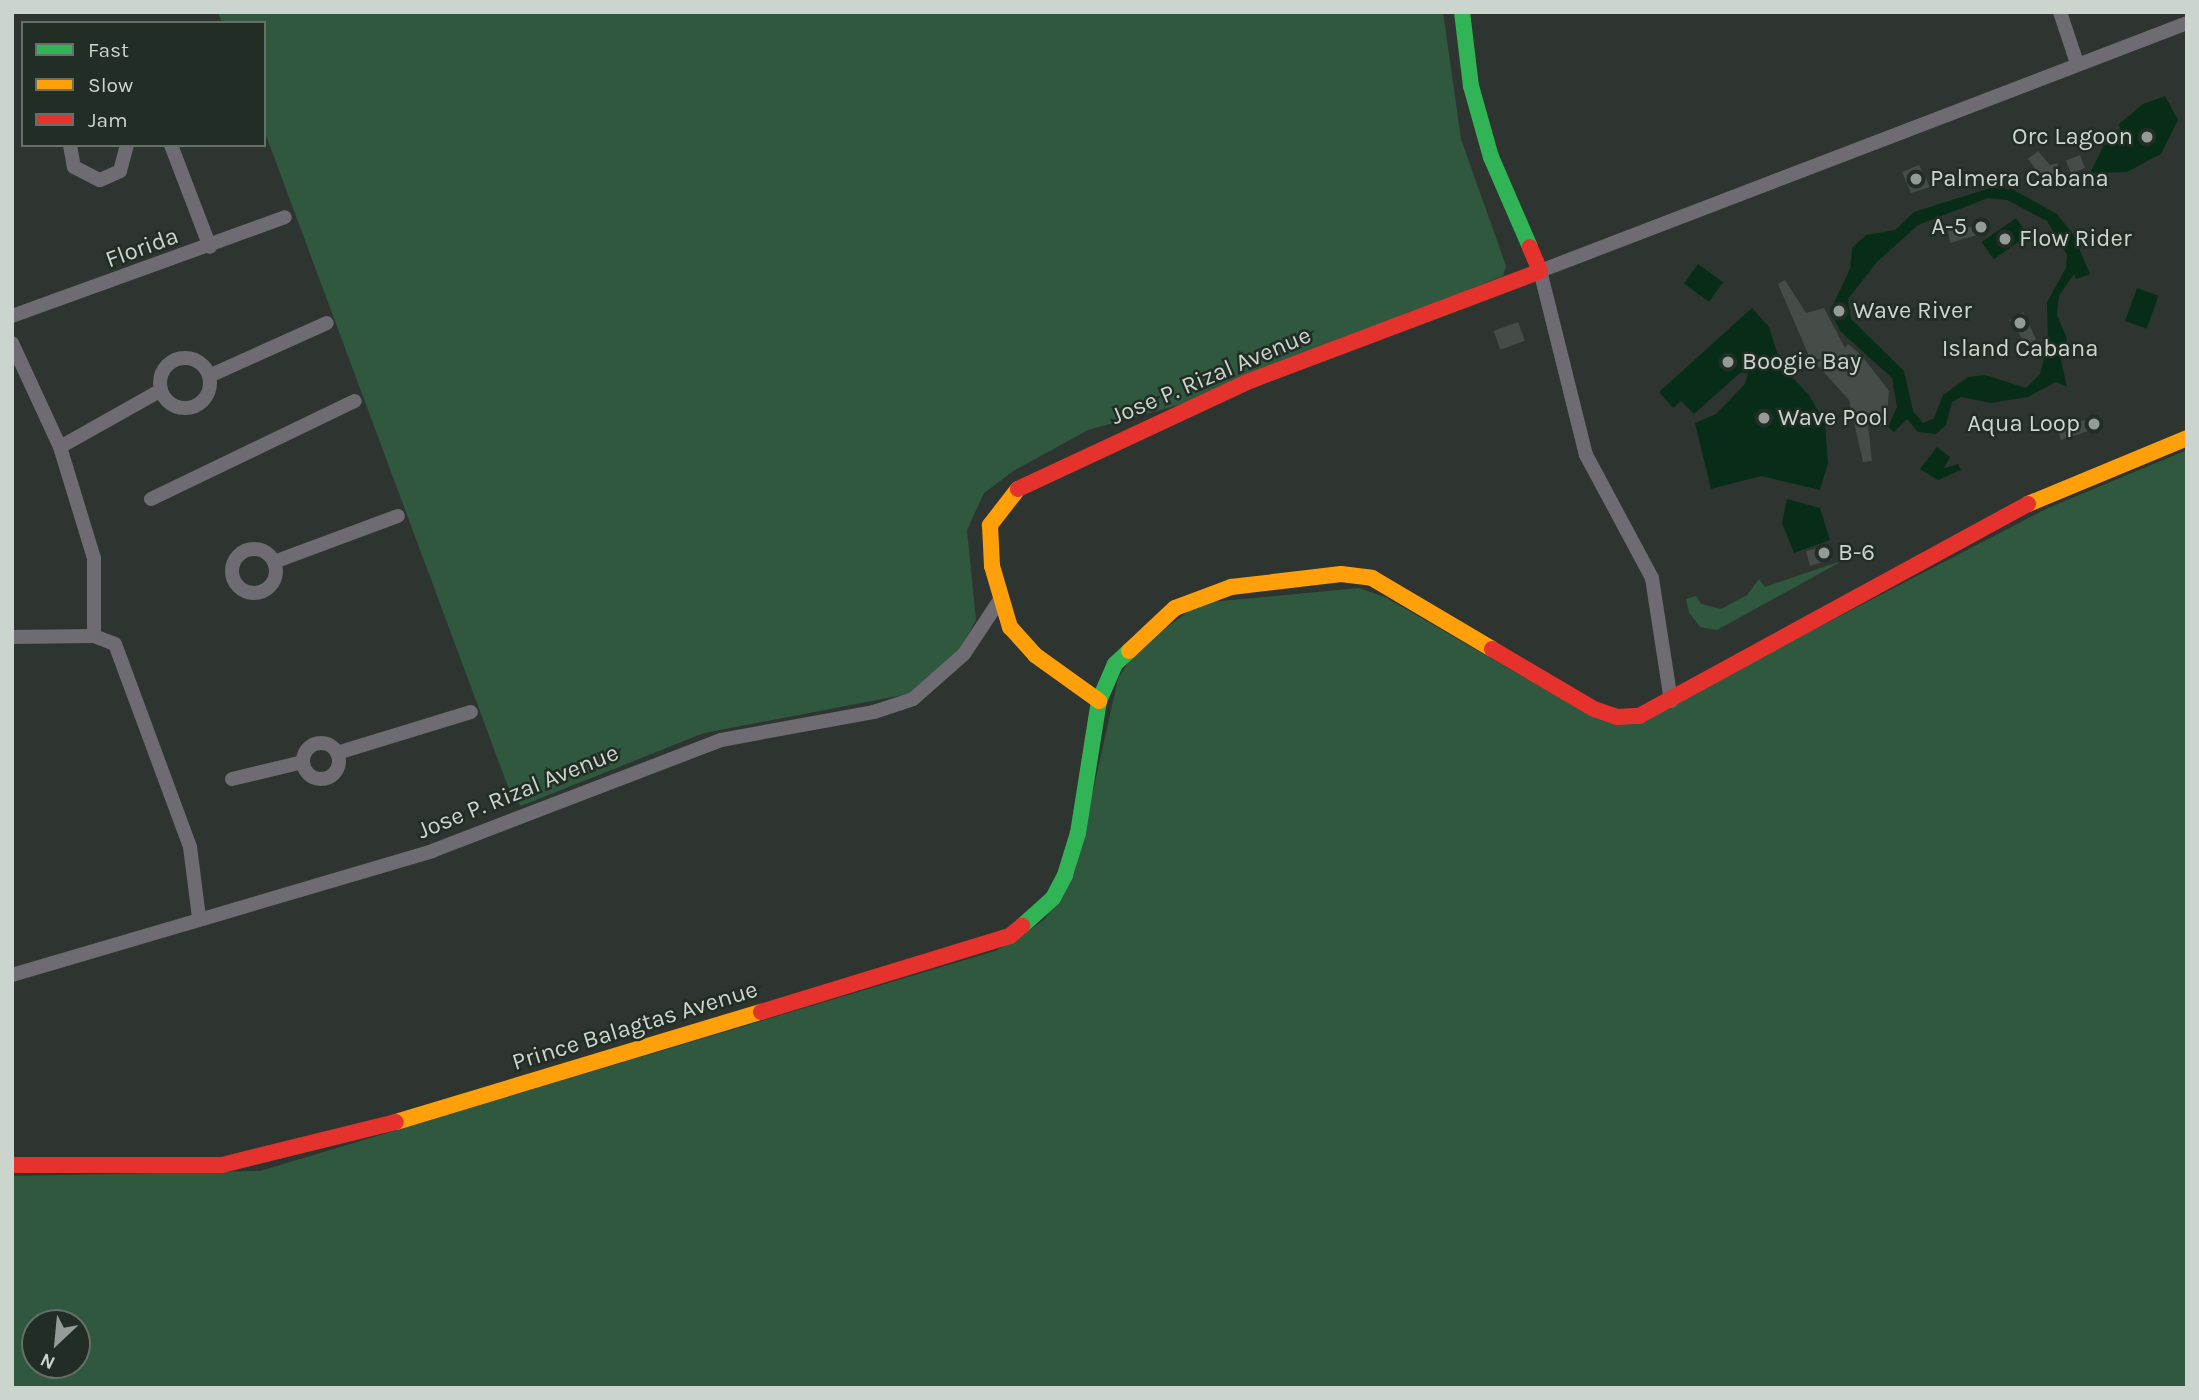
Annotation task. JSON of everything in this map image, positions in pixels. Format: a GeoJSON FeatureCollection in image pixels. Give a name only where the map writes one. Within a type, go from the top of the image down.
{"type":"FeatureCollection","features":[{"type":"Feature","properties":{"kind":"main road"},"geometry":{"type":"LineString","coordinates":[[1462,12],[1471,86],[1491,157],[1540,271]]}},
{"type":"Feature","properties":{"kind":"main road","name":"Jose P. Rizal Avenue"},"geometry":{"type":"LineString","coordinates":[[1099,701],[1021,643],[1001,598],[992,566],[990,525],[1012,492],[1247,382],[1540,271]]}},
{"type":"Feature","properties":{"kind":"main road","name":"Prince Balagtas Avenue"},"geometry":{"type":"LineString","coordinates":[[12,1165],[195,1166],[270,1157],[471,1102],[1010,936],[1053,898],[1065,875],[1079,833],[1099,701],[1115,664],[1175,608],[1231,587],[1341,574],[1372,578],[1605,714],[1639,716],[2033,502],[2187,438]]}},
{"type":"Feature","properties":{"kind":"street"},"geometry":{"type":"LineString","coordinates":[[2060,12],[2077,63]]}},
{"type":"Feature","properties":{"kind":"street"},"geometry":{"type":"LineString","coordinates":[[1671,701],[1652,578],[1586,455],[1540,271],[1793,177],[2077,63],[2187,23]]}},
{"type":"Feature","properties":{"kind":"street"},"geometry":{"type":"LineString","coordinates":[[70,147],[74,167],[100,180],[120,171],[126,147]]}},
{"type":"Feature","properties":{"kind":"street"},"geometry":{"type":"LineString","coordinates":[[171,147],[210,247]]}},
{"type":"Feature","properties":{"kind":"street","name":"Florida"},"geometry":{"type":"LineString","coordinates":[[12,316],[210,247],[285,217]]}},
{"type":"Feature","properties":{"kind":"street"},"geometry":{"type":"LineString","coordinates":[[209,376],[327,323]]}},
{"type":"Feature","properties":{"kind":"street"},"geometry":{"type":"LineString","coordinates":[[12,343],[60,447],[94,558],[94,636]]}},
{"type":"Feature","properties":{"kind":"street"},"geometry":{"type":"LineString","coordinates":[[178,359],[197,361],[209,376],[207,394],[192,406],[173,404],[161,390],[163,371],[178,359]]}},
{"type":"Feature","properties":{"kind":"street"},"geometry":{"type":"LineString","coordinates":[[60,447],[161,390]]}},
{"type":"Feature","properties":{"kind":"street"},"geometry":{"type":"LineString","coordinates":[[151,499],[355,401]]}},
{"type":"Feature","properties":{"kind":"street"},"geometry":{"type":"LineString","coordinates":[[274,562],[398,516]]}},
{"type":"Feature","properties":{"kind":"street","name":"Jose P. Rizal Avenue"},"geometry":{"type":"LineString","coordinates":[[12,975],[199,917],[432,851],[721,740],[874,712],[913,699],[964,654],[1001,598]]}},
{"type":"Feature","properties":{"kind":"street"},"geometry":{"type":"LineString","coordinates":[[12,637],[94,636],[114,644],[190,847],[199,917]]}},
{"type":"Feature","properties":{"kind":"street"},"geometry":{"type":"LineString","coordinates":[[337,753],[338,765],[327,778],[309,774],[303,762],[307,750],[317,744],[337,753],[471,712]]}},
{"type":"Feature","properties":{"kind":"street"},"geometry":{"type":"LineString","coordinates":[[232,779],[303,762]]}},
{"type":"Feature","properties":{"kind":"shaded area"},"geometry":{"type":"Polygon","coordinates":[[[218,12],[1443,12],[1461,139],[1506,266],[1503,276],[1186,403],[1088,430],[1015,470],[984,493],[967,530],[976,620],[961,648],[908,694],[704,733],[521,806],[510,792],[266,135],[266,21],[221,21],[218,12]]]}},
{"type":"Feature","properties":{"kind":"shaded area","name":"Orc Lagoon"},"geometry":{"type":"Polygon","coordinates":[[[2165,96],[2178,120],[2161,154],[2127,172],[2090,173],[2104,145],[2123,140],[2119,124],[2143,104],[2165,96]]]}},
{"type":"Feature","properties":{"kind":"shaded area","name":"Wave River"},"geometry":{"type":"Polygon","coordinates":[[[1990,188],[2012,189],[2057,214],[2073,234],[2090,274],[2076,279],[2074,274],[2059,296],[2057,315],[2067,339],[2061,360],[2067,387],[2056,382],[2028,397],[1991,403],[1961,397],[1952,402],[1946,425],[1936,434],[1918,432],[1907,419],[1894,432],[1888,427],[1897,407],[1892,378],[1841,332],[1830,311],[1850,269],[1852,248],[1866,235],[1895,230],[1914,212],[1990,188]],[[1988,198],[1918,225],[1876,263],[1848,299],[1851,319],[1904,371],[1913,411],[1923,423],[1934,418],[1943,395],[1968,377],[1985,375],[2026,388],[2040,374],[2048,343],[2047,302],[2066,268],[2067,255],[2047,221],[2007,200],[1988,198]]]}},
{"type":"Feature","properties":{"kind":"shaded area","name":"Flow Rider"},"geometry":{"type":"Polygon","coordinates":[[[2016,218],[2028,235],[1994,259],[1982,242],[2016,218]]]}},
{"type":"Feature","properties":{"kind":"shaded area"},"geometry":{"type":"Polygon","coordinates":[[[1698,264],[1723,282],[1709,302],[1684,283],[1698,264]]]}},
{"type":"Feature","properties":{"kind":"shaded area"},"geometry":{"type":"Polygon","coordinates":[[[2137,288],[2159,296],[2147,329],[2125,321],[2137,288]]]}},
{"type":"Feature","properties":{"kind":"shaded area","name":"Wave Pool"},"geometry":{"type":"Polygon","coordinates":[[[1752,308],[1769,327],[1781,365],[1809,395],[1825,424],[1828,463],[1820,490],[1761,476],[1711,489],[1695,423],[1716,414],[1745,384],[1748,373],[1740,373],[1694,414],[1681,401],[1673,408],[1659,392],[1752,308]]]}},
{"type":"Feature","properties":{"kind":"shaded area"},"geometry":{"type":"Polygon","coordinates":[[[1937,447],[1950,457],[1944,468],[1958,464],[1961,470],[1938,480],[1920,469],[1937,447]]]}},
{"type":"Feature","properties":{"kind":"shaded area"},"geometry":{"type":"Polygon","coordinates":[[[2187,450],[2187,1388],[12,1388],[12,1176],[260,1171],[995,951],[1021,937],[1045,919],[1075,871],[1118,679],[1135,651],[1200,603],[1359,588],[1385,597],[1584,712],[1659,710],[2048,508],[2187,450]]]}},
{"type":"Feature","properties":{"kind":"shaded area"},"geometry":{"type":"Polygon","coordinates":[[[1787,499],[1820,508],[1830,540],[1794,553],[1782,523],[1787,499]]]}},
{"type":"Feature","properties":{"kind":"shaded area"},"geometry":{"type":"Polygon","coordinates":[[[1844,560],[1717,630],[1700,627],[1689,612],[1686,599],[1696,596],[1701,604],[1721,609],[1747,595],[1759,579],[1765,587],[1844,560]]]}},
{"type":"Feature","properties":{"kind":"building"},"geometry":{"type":"Polygon","coordinates":[[[2038,151],[2050,165],[2058,163],[2055,179],[2042,177],[2028,159],[2038,151]]]}},
{"type":"Feature","properties":{"kind":"building"},"geometry":{"type":"Polygon","coordinates":[[[2080,155],[2085,168],[2071,173],[2066,160],[2080,155]]]}},
{"type":"Feature","properties":{"kind":"building","name":"Palmera Cabana"},"geometry":{"type":"Polygon","coordinates":[[[1919,165],[1930,187],[1911,193],[1902,172],[1919,165]]]}},
{"type":"Feature","properties":{"kind":"building"},"geometry":{"type":"Polygon","coordinates":[[[1971,227],[1977,235],[1950,243],[1948,230],[1971,227]]]}},
{"type":"Feature","properties":{"kind":"building"},"geometry":{"type":"Polygon","coordinates":[[[1785,280],[1806,313],[1824,308],[1845,348],[1848,344],[1862,356],[1889,391],[1886,427],[1868,424],[1872,461],[1863,462],[1849,400],[1809,356],[1778,284],[1785,280]]]}},
{"type":"Feature","properties":{"kind":"building"},"geometry":{"type":"Polygon","coordinates":[[[2023,312],[2036,339],[2027,345],[2009,320],[2023,312]]]}},
{"type":"Feature","properties":{"kind":"building"},"geometry":{"type":"Polygon","coordinates":[[[1518,322],[1525,341],[1500,350],[1494,331],[1518,322]]]}},
{"type":"Feature","properties":{"kind":"building"},"geometry":{"type":"Polygon","coordinates":[[[2100,416],[2103,426],[2061,440],[2057,428],[2100,416]]]}},
{"type":"Feature","properties":{"kind":"building"},"geometry":{"type":"Polygon","coordinates":[[[1828,545],[1832,559],[1810,566],[1806,551],[1828,545]]]}},
{"type":"Feature","properties":{"kind":"traffic: fast"},"geometry":{"type":"LineString","coordinates":[[1462,12],[1471,86],[1491,157],[1530,247]]}},
{"type":"Feature","properties":{"kind":"traffic: fast"},"geometry":{"type":"LineString","coordinates":[[1022,926],[1053,898],[1065,875],[1078,833],[1099,701],[1115,664],[1129,651]]}},
{"type":"Feature","properties":{"kind":"traffic: slow"},"geometry":{"type":"LineString","coordinates":[[2028,504],[2187,438]]}},
{"type":"Feature","properties":{"kind":"traffic: slow"},"geometry":{"type":"LineString","coordinates":[[1018,489],[990,525],[992,566],[1010,627],[1035,655],[1099,701]]}},
{"type":"Feature","properties":{"kind":"traffic: slow"},"geometry":{"type":"LineString","coordinates":[[1129,651],[1175,608],[1231,587],[1341,574],[1372,578],[1492,649]]}},
{"type":"Feature","properties":{"kind":"traffic: slow"},"geometry":{"type":"LineString","coordinates":[[396,1122],[761,1012]]}},
{"type":"Feature","properties":{"kind":"traffic: jam"},"geometry":{"type":"LineString","coordinates":[[1018,489],[1247,382],[1540,271],[1530,247]]}},
{"type":"Feature","properties":{"kind":"traffic: jam"},"geometry":{"type":"LineString","coordinates":[[1492,649],[1594,709],[1617,717],[1639,716],[2028,504]]}},
{"type":"Feature","properties":{"kind":"traffic: jam"},"geometry":{"type":"LineString","coordinates":[[761,1012],[1010,936],[1022,926]]}},
{"type":"Feature","properties":{"kind":"traffic: jam"},"geometry":{"type":"LineString","coordinates":[[12,1165],[222,1165],[396,1122]]}},
{"type":"Feature","properties":{"kind":"place","name":"Orc Lagoon"},"geometry":{"type":"Point","coordinates":[2147,137]}},
{"type":"Feature","properties":{"kind":"place","name":"Palmera Cabana"},"geometry":{"type":"Point","coordinates":[1916,179]}},
{"type":"Feature","properties":{"kind":"place","name":"A-5"},"geometry":{"type":"Point","coordinates":[1981,227]}},
{"type":"Feature","properties":{"kind":"place","name":"Flow Rider"},"geometry":{"type":"Point","coordinates":[2005,239]}},
{"type":"Feature","properties":{"kind":"place","name":"Wave River"},"geometry":{"type":"Point","coordinates":[1839,311]}},
{"type":"Feature","properties":{"kind":"place","name":"Island Cabana"},"geometry":{"type":"Point","coordinates":[2020,323]}},
{"type":"Feature","properties":{"kind":"place","name":"Boogie Bay"},"geometry":{"type":"Point","coordinates":[1728,362]}},
{"type":"Feature","properties":{"kind":"place","name":"Wave Pool"},"geometry":{"type":"Point","coordinates":[1764,418]}},
{"type":"Feature","properties":{"kind":"place","name":"Aqua Loop"},"geometry":{"type":"Point","coordinates":[2094,424]}},
{"type":"Feature","properties":{"kind":"place","name":"B-6"},"geometry":{"type":"Point","coordinates":[1824,553]}}]}
